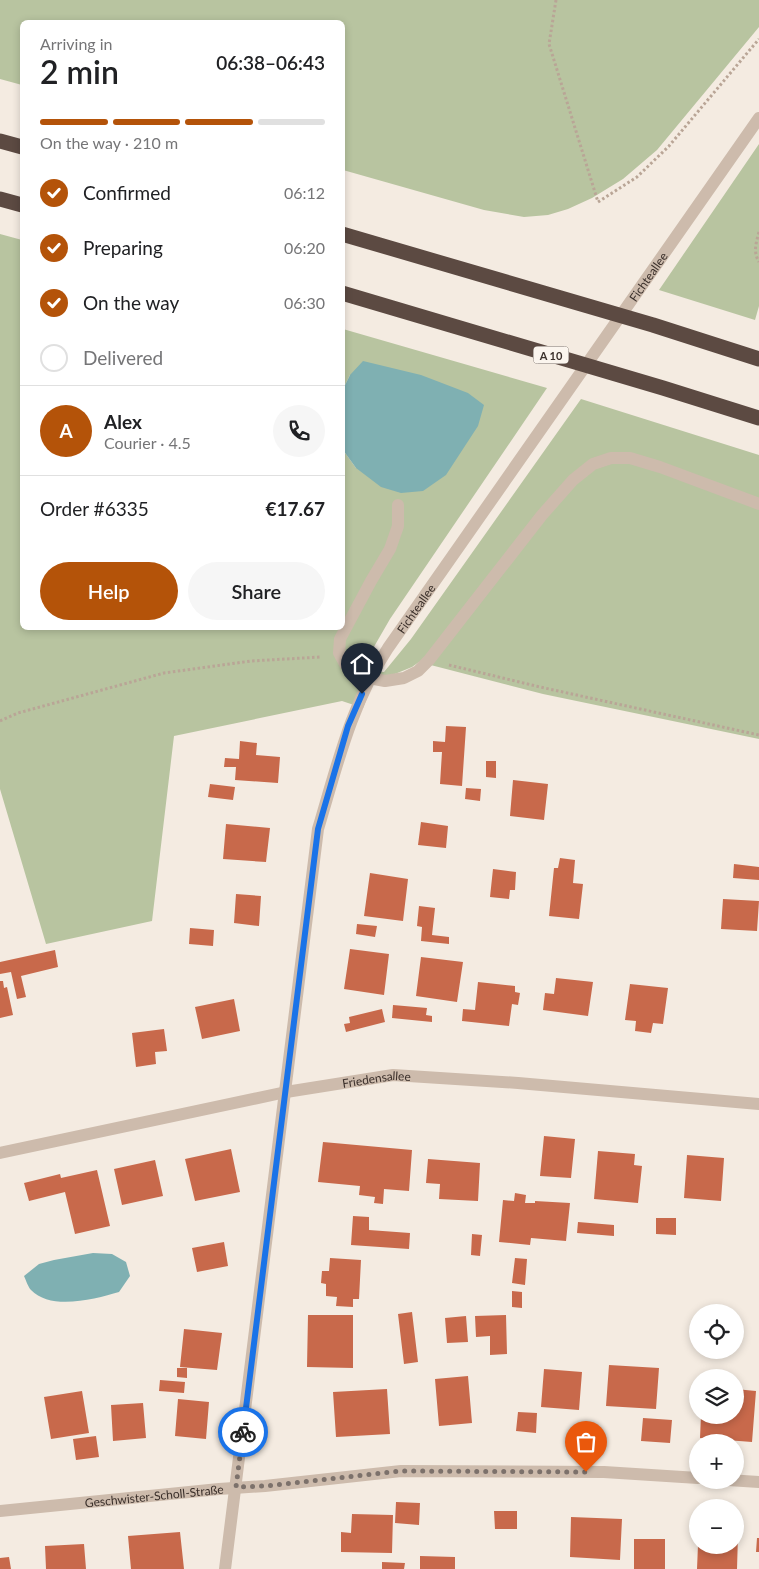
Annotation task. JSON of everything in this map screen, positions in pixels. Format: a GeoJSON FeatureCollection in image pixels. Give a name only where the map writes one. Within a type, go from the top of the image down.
{"type":"FeatureCollection","features":[{"type":"Feature","properties":{"kind":"highway"},"geometry":{"type":"LineString","coordinates":[[0,141],[20,146]]}},
{"type":"Feature","properties":{"kind":"highway"},"geometry":{"type":"LineString","coordinates":[[0,199],[20,204]]}},
{"type":"Feature","properties":{"kind":"highway"},"geometry":{"type":"LineString","coordinates":[[345,235],[759,358]]}},
{"type":"Feature","properties":{"kind":"highway","name":"A 10"},"geometry":{"type":"LineString","coordinates":[[345,294],[759,418]]}},
{"type":"Feature","properties":{"kind":"street","name":"Fichteallee"},"geometry":{"type":"LineString","coordinates":[[225,1569],[318,829],[348,726],[369,678],[388,648],[759,118]]}},
{"type":"Feature","properties":{"kind":"street"},"geometry":{"type":"LineString","coordinates":[[345,630],[340,639],[339,653],[353,672],[385,681],[404,678],[418,671],[429,660],[542,515],[573,480],[593,464],[611,458],[630,458],[660,467],[759,504]]}},
{"type":"Feature","properties":{"kind":"street"},"geometry":{"type":"LineString","coordinates":[[345,630],[390,549],[398,526],[398,505]]}},
{"type":"Feature","properties":{"kind":"street","name":"Friedensallee"},"geometry":{"type":"LineString","coordinates":[[0,1153],[286,1092],[393,1076],[518,1083],[759,1104]]}},
{"type":"Feature","properties":{"kind":"street","name":"Geschwister-Scholl-Straße"},"geometry":{"type":"LineString","coordinates":[[0,1511],[401,1471],[604,1472],[689,1477]]}},
{"type":"Feature","properties":{"kind":"street"},"geometry":{"type":"LineString","coordinates":[[744,1481],[759,1482]]}},
{"type":"Feature","properties":{"kind":"path"},"geometry":{"type":"LineString","coordinates":[[556,0],[549,44],[598,202],[637,177],[668,146],[759,39]]}},
{"type":"Feature","properties":{"kind":"path"},"geometry":{"type":"LineString","coordinates":[[759,232],[755,245],[756,257],[759,262]]}},
{"type":"Feature","properties":{"kind":"path"},"geometry":{"type":"LineString","coordinates":[[0,720],[18,713],[164,673],[251,661],[315,657],[341,658]]}},
{"type":"Feature","properties":{"kind":"path"},"geometry":{"type":"LineString","coordinates":[[429,660],[540,687],[759,735]]}},
{"type":"Feature","properties":{"kind":"green space"},"geometry":{"type":"Polygon","coordinates":[[[0,0],[759,0],[759,27],[657,150],[623,179],[592,198],[568,209],[548,215],[524,217],[484,210],[345,171],[345,20],[20,20],[20,84],[0,79],[0,0]]]}},
{"type":"Feature","properties":{"kind":"green space"},"geometry":{"type":"Polygon","coordinates":[[[759,144],[759,306],[755,320],[659,290],[759,144]]]}},
{"type":"Feature","properties":{"kind":"green space"},"geometry":{"type":"Polygon","coordinates":[[[0,234],[20,239],[20,630],[345,630],[345,453],[356,468],[350,375],[345,385],[345,330],[547,388],[390,619],[360,671],[384,672],[411,639],[581,399],[759,455],[759,739],[543,694],[419,662],[412,667],[373,683],[363,708],[342,701],[174,736],[152,921],[46,944],[0,789],[0,234]]]}},
{"type":"Feature","properties":{"kind":"water"},"geometry":{"type":"Polygon","coordinates":[[[363,361],[421,375],[468,393],[484,405],[478,426],[446,475],[423,491],[401,493],[381,487],[356,468],[345,453],[345,385],[350,375],[363,361]]]}},
{"type":"Feature","properties":{"kind":"water"},"geometry":{"type":"Polygon","coordinates":[[[93,1253],[112,1254],[126,1262],[130,1276],[119,1292],[98,1298],[61,1302],[40,1296],[31,1290],[24,1276],[39,1264],[93,1253]]]}},
{"type":"Feature","properties":{"kind":"building"},"geometry":{"type":"Polygon","coordinates":[[[446,726],[466,727],[462,786],[440,784],[442,752],[433,752],[433,741],[445,742],[446,726]]]}},
{"type":"Feature","properties":{"kind":"building"},"geometry":{"type":"Polygon","coordinates":[[[240,741],[257,743],[256,755],[280,757],[278,783],[235,780],[236,767],[224,767],[225,758],[239,759],[240,741]]]}},
{"type":"Feature","properties":{"kind":"building"},"geometry":{"type":"Polygon","coordinates":[[[486,761],[496,761],[496,778],[486,777],[486,761]]]}},
{"type":"Feature","properties":{"kind":"building"},"geometry":{"type":"Polygon","coordinates":[[[513,780],[548,784],[544,820],[510,816],[513,780]]]}},
{"type":"Feature","properties":{"kind":"building"},"geometry":{"type":"Polygon","coordinates":[[[210,784],[235,787],[233,800],[208,797],[210,784]]]}},
{"type":"Feature","properties":{"kind":"building"},"geometry":{"type":"Polygon","coordinates":[[[466,788],[481,789],[480,801],[465,799],[466,788]]]}},
{"type":"Feature","properties":{"kind":"building"},"geometry":{"type":"Polygon","coordinates":[[[421,822],[448,826],[446,848],[418,845],[421,822]]]}},
{"type":"Feature","properties":{"kind":"building"},"geometry":{"type":"Polygon","coordinates":[[[226,824],[270,828],[266,862],[223,859],[226,824]]]}},
{"type":"Feature","properties":{"kind":"building"},"geometry":{"type":"Polygon","coordinates":[[[560,858],[575,860],[573,883],[583,884],[579,919],[549,916],[554,868],[558,868],[560,858]]]}},
{"type":"Feature","properties":{"kind":"building"},"geometry":{"type":"Polygon","coordinates":[[[734,864],[759,867],[759,880],[733,878],[734,864]]]}},
{"type":"Feature","properties":{"kind":"building"},"geometry":{"type":"Polygon","coordinates":[[[493,869],[516,872],[515,890],[510,890],[509,899],[490,897],[493,869]]]}},
{"type":"Feature","properties":{"kind":"building"},"geometry":{"type":"Polygon","coordinates":[[[370,873],[408,879],[403,921],[364,916],[370,873]]]}},
{"type":"Feature","properties":{"kind":"building"},"geometry":{"type":"Polygon","coordinates":[[[236,894],[261,896],[259,926],[234,923],[236,894]]]}},
{"type":"Feature","properties":{"kind":"building"},"geometry":{"type":"Polygon","coordinates":[[[723,899],[759,901],[757,931],[721,929],[723,899]]]}},
{"type":"Feature","properties":{"kind":"building"},"geometry":{"type":"Polygon","coordinates":[[[419,906],[435,908],[432,935],[449,937],[449,944],[421,941],[422,927],[417,926],[419,906]]]}},
{"type":"Feature","properties":{"kind":"building"},"geometry":{"type":"Polygon","coordinates":[[[357,924],[377,926],[375,937],[356,934],[357,924]]]}},
{"type":"Feature","properties":{"kind":"building"},"geometry":{"type":"Polygon","coordinates":[[[190,928],[214,930],[213,946],[189,944],[190,928]]]}},
{"type":"Feature","properties":{"kind":"building"},"geometry":{"type":"Polygon","coordinates":[[[350,949],[389,954],[384,995],[344,989],[350,949]]]}},
{"type":"Feature","properties":{"kind":"building"},"geometry":{"type":"Polygon","coordinates":[[[55,950],[58,967],[21,976],[26,997],[17,999],[11,972],[0,974],[0,962],[55,950]]]}},
{"type":"Feature","properties":{"kind":"building"},"geometry":{"type":"Polygon","coordinates":[[[421,957],[463,962],[457,1002],[416,996],[421,957]]]}},
{"type":"Feature","properties":{"kind":"building"},"geometry":{"type":"Polygon","coordinates":[[[556,978],[593,982],[588,1016],[543,1010],[545,993],[554,994],[556,978]]]}},
{"type":"Feature","properties":{"kind":"building"},"geometry":{"type":"Polygon","coordinates":[[[0,981],[3,981],[4,988],[7,987],[13,1015],[0,1018],[0,981]]]}},
{"type":"Feature","properties":{"kind":"building"},"geometry":{"type":"Polygon","coordinates":[[[478,982],[515,986],[515,992],[520,993],[518,1005],[512,1004],[509,1026],[462,1021],[463,1009],[475,1010],[478,982]]]}},
{"type":"Feature","properties":{"kind":"building"},"geometry":{"type":"Polygon","coordinates":[[[630,984],[668,988],[663,1024],[653,1023],[651,1033],[635,1031],[636,1021],[625,1020],[630,984]]]}},
{"type":"Feature","properties":{"kind":"building"},"geometry":{"type":"Polygon","coordinates":[[[234,999],[240,1031],[202,1039],[195,1007],[234,999]]]}},
{"type":"Feature","properties":{"kind":"building"},"geometry":{"type":"Polygon","coordinates":[[[393,1005],[427,1008],[426,1015],[432,1016],[432,1022],[392,1018],[393,1005]]]}},
{"type":"Feature","properties":{"kind":"building"},"geometry":{"type":"Polygon","coordinates":[[[382,1009],[385,1022],[346,1032],[344,1024],[350,1023],[349,1017],[382,1009]]]}},
{"type":"Feature","properties":{"kind":"building"},"geometry":{"type":"Polygon","coordinates":[[[164,1029],[167,1051],[155,1052],[156,1064],[136,1067],[132,1033],[164,1029]]]}},
{"type":"Feature","properties":{"kind":"building"},"geometry":{"type":"Polygon","coordinates":[[[544,1136],[575,1139],[571,1178],[540,1176],[544,1136]]]}},
{"type":"Feature","properties":{"kind":"building"},"geometry":{"type":"Polygon","coordinates":[[[323,1142],[412,1150],[409,1191],[384,1189],[383,1204],[374,1203],[375,1197],[359,1195],[360,1186],[318,1182],[323,1142]]]}},
{"type":"Feature","properties":{"kind":"building"},"geometry":{"type":"Polygon","coordinates":[[[231,1149],[240,1192],[195,1201],[185,1159],[231,1149]]]}},
{"type":"Feature","properties":{"kind":"building"},"geometry":{"type":"Polygon","coordinates":[[[598,1151],[635,1154],[634,1165],[642,1166],[638,1203],[594,1199],[598,1151]]]}},
{"type":"Feature","properties":{"kind":"building"},"geometry":{"type":"Polygon","coordinates":[[[687,1155],[724,1158],[721,1201],[684,1198],[687,1155]]]}},
{"type":"Feature","properties":{"kind":"building"},"geometry":{"type":"Polygon","coordinates":[[[428,1159],[480,1163],[478,1201],[439,1199],[440,1184],[426,1183],[428,1159]]]}},
{"type":"Feature","properties":{"kind":"building"},"geometry":{"type":"Polygon","coordinates":[[[155,1160],[163,1196],[122,1205],[114,1169],[155,1160]]]}},
{"type":"Feature","properties":{"kind":"building"},"geometry":{"type":"Polygon","coordinates":[[[97,1170],[110,1226],[75,1234],[65,1192],[29,1201],[24,1183],[60,1174],[61,1178],[97,1170]]]}},
{"type":"Feature","properties":{"kind":"building"},"geometry":{"type":"Polygon","coordinates":[[[515,1193],[526,1195],[525,1203],[535,1203],[535,1201],[570,1203],[566,1241],[531,1238],[530,1245],[499,1242],[503,1200],[514,1201],[515,1193]]]}},
{"type":"Feature","properties":{"kind":"building"},"geometry":{"type":"Polygon","coordinates":[[[353,1216],[369,1217],[369,1230],[410,1233],[409,1249],[351,1245],[353,1216]]]}},
{"type":"Feature","properties":{"kind":"building"},"geometry":{"type":"Polygon","coordinates":[[[656,1218],[676,1218],[676,1235],[656,1234],[656,1218]]]}},
{"type":"Feature","properties":{"kind":"building"},"geometry":{"type":"Polygon","coordinates":[[[578,1222],[614,1225],[614,1236],[577,1233],[578,1222]]]}},
{"type":"Feature","properties":{"kind":"building"},"geometry":{"type":"Polygon","coordinates":[[[472,1234],[482,1235],[480,1256],[471,1255],[472,1234]]]}},
{"type":"Feature","properties":{"kind":"building"},"geometry":{"type":"Polygon","coordinates":[[[224,1242],[228,1266],[197,1272],[192,1248],[224,1242]]]}},
{"type":"Feature","properties":{"kind":"building"},"geometry":{"type":"Polygon","coordinates":[[[330,1258],[361,1260],[359,1299],[353,1299],[353,1307],[336,1306],[337,1297],[326,1296],[326,1284],[321,1283],[322,1271],[329,1271],[330,1258]]]}},
{"type":"Feature","properties":{"kind":"building"},"geometry":{"type":"Polygon","coordinates":[[[515,1258],[527,1259],[525,1285],[512,1283],[515,1258]]]}},
{"type":"Feature","properties":{"kind":"building"},"geometry":{"type":"Polygon","coordinates":[[[512,1291],[522,1292],[522,1308],[512,1307],[512,1291]]]}},
{"type":"Feature","properties":{"kind":"building"},"geometry":{"type":"Polygon","coordinates":[[[412,1312],[418,1362],[404,1364],[398,1314],[412,1312]]]}},
{"type":"Feature","properties":{"kind":"building"},"geometry":{"type":"Polygon","coordinates":[[[308,1315],[353,1315],[353,1368],[307,1367],[308,1315]]]}},
{"type":"Feature","properties":{"kind":"building"},"geometry":{"type":"Polygon","coordinates":[[[506,1315],[507,1354],[490,1355],[490,1336],[476,1337],[475,1316],[506,1315]]]}},
{"type":"Feature","properties":{"kind":"building"},"geometry":{"type":"Polygon","coordinates":[[[466,1316],[468,1342],[447,1343],[445,1318],[466,1316]]]}},
{"type":"Feature","properties":{"kind":"building"},"geometry":{"type":"Polygon","coordinates":[[[184,1329],[222,1333],[217,1370],[180,1367],[184,1329]]]}},
{"type":"Feature","properties":{"kind":"building"},"geometry":{"type":"Polygon","coordinates":[[[609,1365],[659,1368],[656,1409],[606,1406],[609,1365]]]}},
{"type":"Feature","properties":{"kind":"building"},"geometry":{"type":"Polygon","coordinates":[[[177,1368],[187,1368],[187,1378],[177,1377],[177,1368]]]}},
{"type":"Feature","properties":{"kind":"building"},"geometry":{"type":"Polygon","coordinates":[[[544,1369],[582,1372],[579,1410],[541,1407],[544,1369]]]}},
{"type":"Feature","properties":{"kind":"building"},"geometry":{"type":"Polygon","coordinates":[[[468,1376],[472,1423],[439,1426],[435,1379],[468,1376]]]}},
{"type":"Feature","properties":{"kind":"building"},"geometry":{"type":"Polygon","coordinates":[[[160,1380],[185,1382],[184,1393],[159,1391],[160,1380]]]}},
{"type":"Feature","properties":{"kind":"building"},"geometry":{"type":"Polygon","coordinates":[[[387,1389],[390,1434],[336,1437],[333,1392],[387,1389]]]}},
{"type":"Feature","properties":{"kind":"building"},"geometry":{"type":"Polygon","coordinates":[[[744,1390],[756,1391],[752,1442],[744,1441],[744,1434],[700,1434],[701,1424],[744,1424],[744,1390]]]}},
{"type":"Feature","properties":{"kind":"building"},"geometry":{"type":"Polygon","coordinates":[[[82,1391],[89,1433],[51,1439],[44,1397],[82,1391]]]}},
{"type":"Feature","properties":{"kind":"building"},"geometry":{"type":"Polygon","coordinates":[[[178,1399],[209,1402],[206,1439],[175,1436],[178,1399]]]}},
{"type":"Feature","properties":{"kind":"building"},"geometry":{"type":"Polygon","coordinates":[[[143,1403],[146,1438],[113,1441],[111,1405],[143,1403]]]}},
{"type":"Feature","properties":{"kind":"building"},"geometry":{"type":"Polygon","coordinates":[[[518,1412],[537,1413],[536,1433],[516,1431],[518,1412]]]}},
{"type":"Feature","properties":{"kind":"building"},"geometry":{"type":"Polygon","coordinates":[[[643,1418],[672,1420],[670,1443],[641,1441],[643,1418]]]}},
{"type":"Feature","properties":{"kind":"building"},"geometry":{"type":"Polygon","coordinates":[[[96,1436],[99,1457],[76,1460],[73,1439],[96,1436]]]}},
{"type":"Feature","properties":{"kind":"building"},"geometry":{"type":"Polygon","coordinates":[[[396,1502],[420,1503],[419,1525],[395,1523],[396,1502]]]}},
{"type":"Feature","properties":{"kind":"building"},"geometry":{"type":"Polygon","coordinates":[[[494,1511],[517,1511],[517,1529],[495,1529],[494,1511]]]}},
{"type":"Feature","properties":{"kind":"building"},"geometry":{"type":"Polygon","coordinates":[[[352,1514],[393,1515],[392,1553],[341,1552],[341,1532],[351,1533],[352,1514]]]}},
{"type":"Feature","properties":{"kind":"building"},"geometry":{"type":"Polygon","coordinates":[[[571,1517],[622,1519],[620,1560],[570,1557],[571,1517]]]}},
{"type":"Feature","properties":{"kind":"building"},"geometry":{"type":"Polygon","coordinates":[[[180,1532],[184,1569],[131,1569],[128,1536],[180,1532]]]}},
{"type":"Feature","properties":{"kind":"building"},"geometry":{"type":"Polygon","coordinates":[[[757,1538],[759,1538],[759,1552],[756,1552],[757,1538]]]}},
{"type":"Feature","properties":{"kind":"building"},"geometry":{"type":"Polygon","coordinates":[[[634,1539],[665,1539],[665,1569],[634,1569],[634,1539]]]}},
{"type":"Feature","properties":{"kind":"building"},"geometry":{"type":"Polygon","coordinates":[[[84,1544],[86,1569],[46,1569],[45,1546],[84,1544]]]}},
{"type":"Feature","properties":{"kind":"building"},"geometry":{"type":"Polygon","coordinates":[[[698,1554],[737,1554],[737,1569],[697,1569],[698,1554]]]}},
{"type":"Feature","properties":{"kind":"building"},"geometry":{"type":"Polygon","coordinates":[[[420,1556],[455,1557],[455,1569],[420,1569],[420,1556]]]}},
{"type":"Feature","properties":{"kind":"building"},"geometry":{"type":"Polygon","coordinates":[[[9,1557],[11,1569],[0,1569],[0,1558],[9,1557]]]}},
{"type":"Feature","properties":{"kind":"building"},"geometry":{"type":"Polygon","coordinates":[[[382,1562],[405,1563],[404,1569],[382,1569],[382,1562]]]}},
{"type":"Feature","properties":{"kind":"way so far"},"geometry":{"type":"LineString","coordinates":[[243,1432],[236,1487],[265,1486],[401,1471],[586,1472]]}},
{"type":"Feature","properties":{"kind":"route"},"geometry":{"type":"LineString","coordinates":[[243,1432],[257,1304],[286,1092],[318,829],[348,726],[362,694]]}}]}
